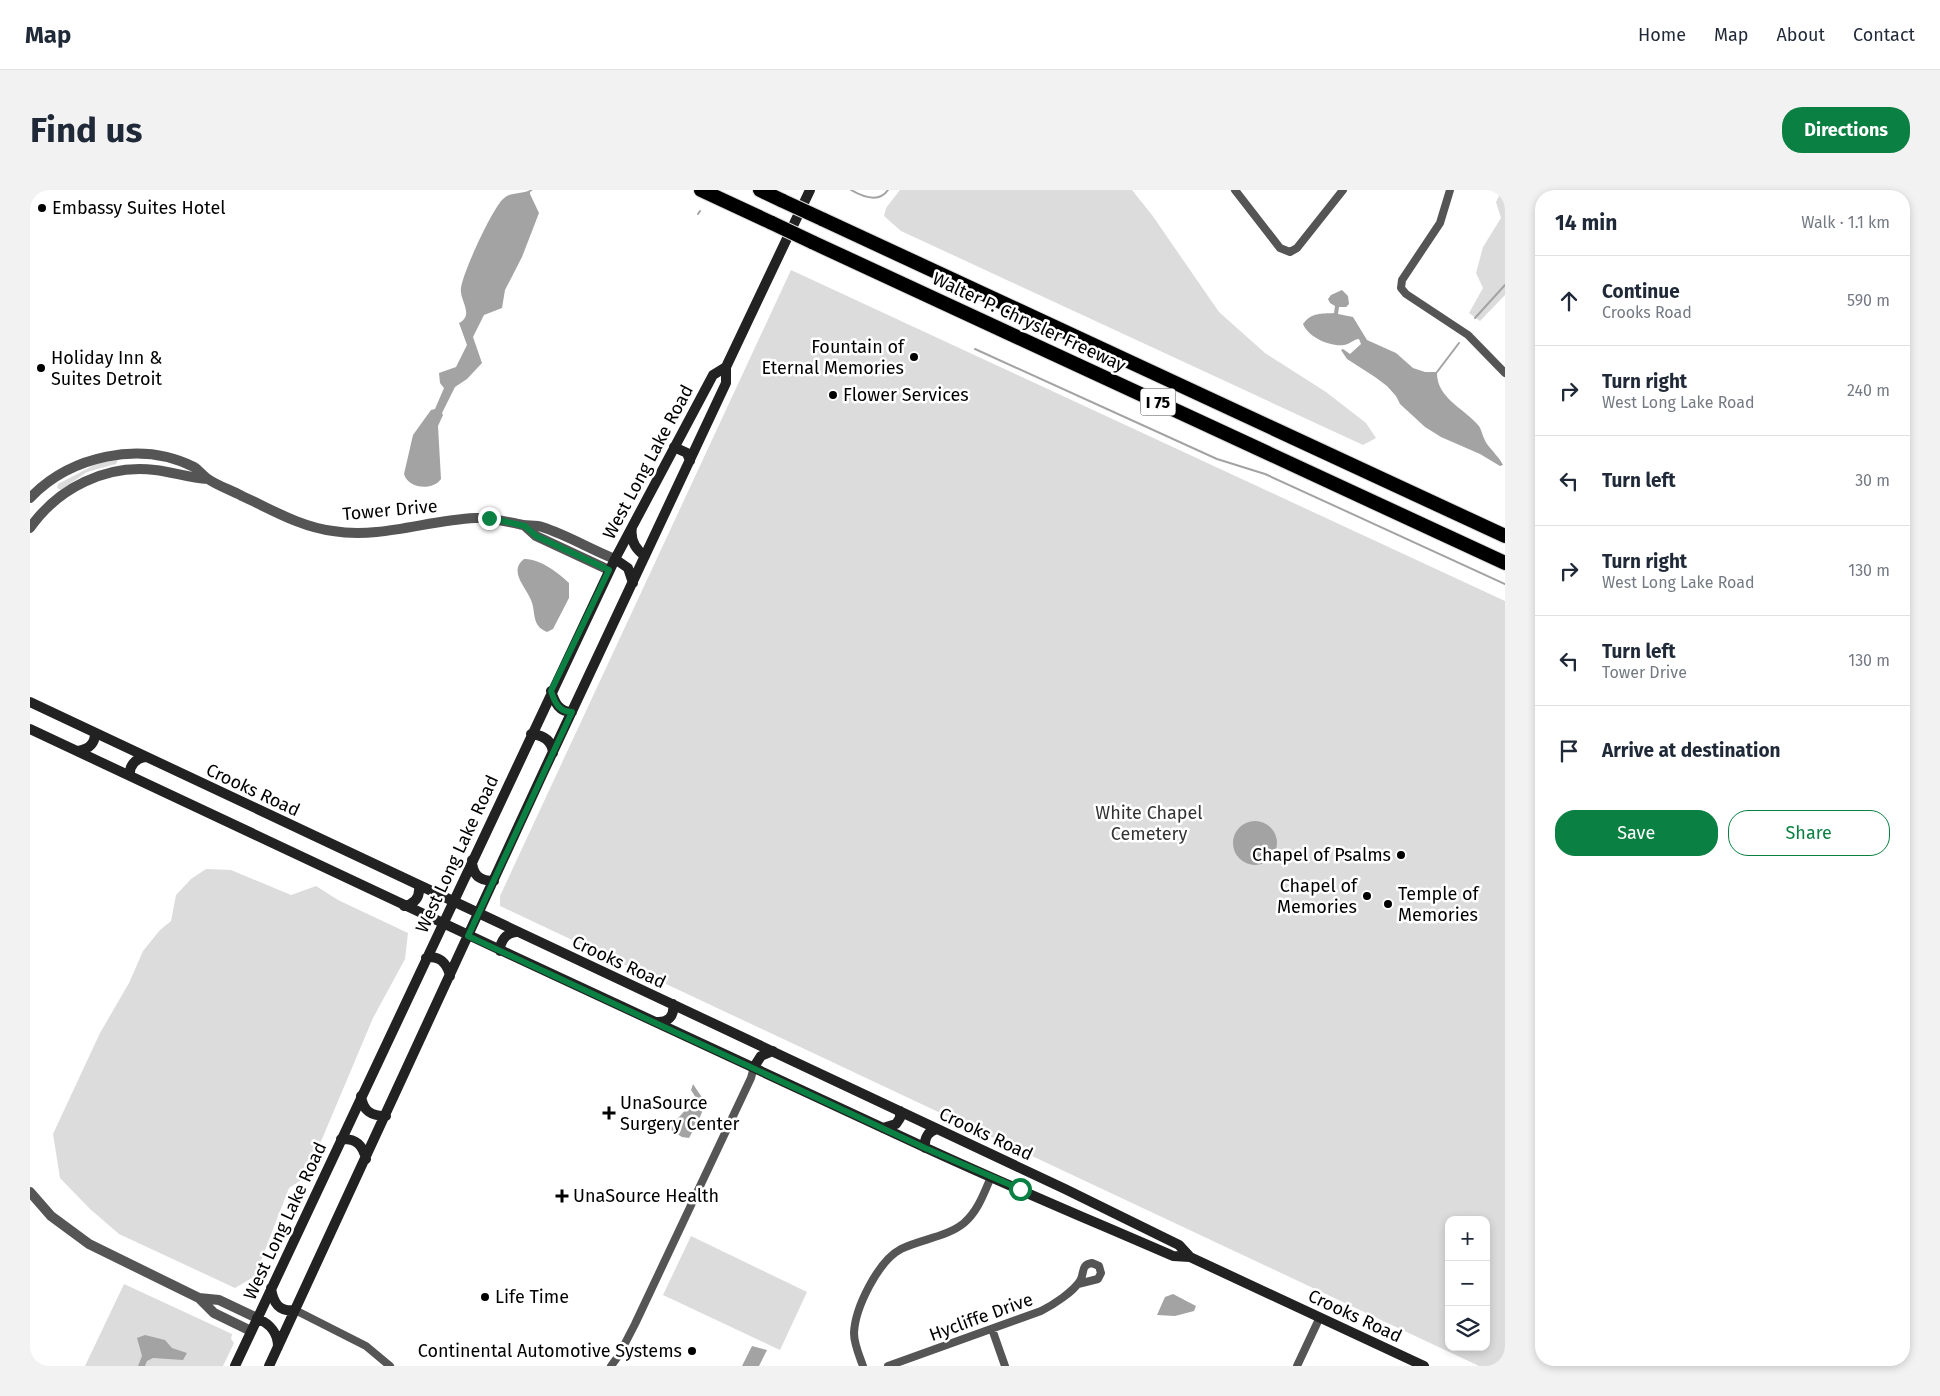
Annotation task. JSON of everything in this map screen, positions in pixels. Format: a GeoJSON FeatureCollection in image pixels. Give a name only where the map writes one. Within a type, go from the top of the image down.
{"type":"FeatureCollection","features":[{"type":"Feature","properties":{"kind":"highway","name":"Walter P. Chrysler Freeway"},"geometry":{"type":"LineString","coordinates":[[700,190],[1505,563]]}},
{"type":"Feature","properties":{"kind":"highway","name":"Walter P. Chrysler Freeway"},"geometry":{"type":"LineString","coordinates":[[760,190],[1505,536]]}},
{"type":"Feature","properties":{"kind":"main road","name":"West Long Lake Road"},"geometry":{"type":"LineString","coordinates":[[269,1366],[553,752],[726,384],[726,367],[810,190]]}},
{"type":"Feature","properties":{"kind":"main road","name":"West Long Lake Road"},"geometry":{"type":"LineString","coordinates":[[235,1366],[609,570],[713,374],[726,367]]}},
{"type":"Feature","properties":{"kind":"main road"},"geometry":{"type":"LineString","coordinates":[[674,447],[687,453],[690,461]]}},
{"type":"Feature","properties":{"kind":"main road"},"geometry":{"type":"LineString","coordinates":[[632,526],[631,533],[634,545],[645,556]]}},
{"type":"Feature","properties":{"kind":"main road"},"geometry":{"type":"LineString","coordinates":[[615,558],[628,568],[632,583]]}},
{"type":"Feature","properties":{"kind":"main road"},"geometry":{"type":"LineString","coordinates":[[551,691],[559,707],[564,711],[572,712]]}},
{"type":"Feature","properties":{"kind":"main road","name":"Crooks Road"},"geometry":{"type":"LineString","coordinates":[[30,702],[1065,1189],[1179,1244],[1190,1257]]}},
{"type":"Feature","properties":{"kind":"main road","name":"Crooks Road"},"geometry":{"type":"LineString","coordinates":[[30,729],[442,924],[754,1067],[925,1148],[1173,1256],[1190,1257],[1424,1366]]}},
{"type":"Feature","properties":{"kind":"main road"},"geometry":{"type":"LineString","coordinates":[[78,751],[84,750],[91,745],[95,732]]}},
{"type":"Feature","properties":{"kind":"main road"},"geometry":{"type":"LineString","coordinates":[[531,734],[546,738],[551,744],[553,752]]}},
{"type":"Feature","properties":{"kind":"main road"},"geometry":{"type":"LineString","coordinates":[[130,776],[132,765],[137,760],[145,757]]}},
{"type":"Feature","properties":{"kind":"main road"},"geometry":{"type":"LineString","coordinates":[[472,860],[473,870],[477,876],[483,880],[494,881]]}},
{"type":"Feature","properties":{"kind":"main road"},"geometry":{"type":"LineString","coordinates":[[404,906],[416,900],[420,886]]}},
{"type":"Feature","properties":{"kind":"main road"},"geometry":{"type":"LineString","coordinates":[[500,951],[504,938],[511,932],[516,932]]}},
{"type":"Feature","properties":{"kind":"main road"},"geometry":{"type":"LineString","coordinates":[[426,958],[434,957],[442,960],[450,976]]}},
{"type":"Feature","properties":{"kind":"main road"},"geometry":{"type":"LineString","coordinates":[[656,1022],[664,1022],[670,1019],[673,1013],[673,1004]]}},
{"type":"Feature","properties":{"kind":"main road"},"geometry":{"type":"LineString","coordinates":[[754,1067],[761,1056],[773,1051]]}},
{"type":"Feature","properties":{"kind":"main road"},"geometry":{"type":"LineString","coordinates":[[361,1096],[362,1103],[368,1112],[376,1116],[386,1116]]}},
{"type":"Feature","properties":{"kind":"main road"},"geometry":{"type":"LineString","coordinates":[[883,1128],[896,1124],[900,1118],[900,1111]]}},
{"type":"Feature","properties":{"kind":"main road"},"geometry":{"type":"LineString","coordinates":[[925,1148],[924,1143],[927,1136],[933,1130],[938,1129]]}},
{"type":"Feature","properties":{"kind":"main road"},"geometry":{"type":"LineString","coordinates":[[341,1139],[350,1139],[358,1142],[366,1159]]}},
{"type":"Feature","properties":{"kind":"main road"},"geometry":{"type":"LineString","coordinates":[[1052,1203],[1061,1200],[1065,1195],[1065,1189]]}},
{"type":"Feature","properties":{"kind":"main road"},"geometry":{"type":"LineString","coordinates":[[271,1288],[272,1296],[277,1306],[285,1310],[295,1310]]}},
{"type":"Feature","properties":{"kind":"main road"},"geometry":{"type":"LineString","coordinates":[[257,1318],[274,1330],[278,1347]]}},
{"type":"Feature","properties":{"kind":"street"},"geometry":{"type":"LineString","coordinates":[[1235,190],[1280,248],[1290,252],[1303,240],[1343,190]]}},
{"type":"Feature","properties":{"kind":"street"},"geometry":{"type":"LineString","coordinates":[[1450,190],[1440,223],[1402,280],[1401,288],[1406,294],[1468,335],[1505,373]]}},
{"type":"Feature","properties":{"kind":"street","name":"Tower Drive"},"geometry":{"type":"LineString","coordinates":[[30,498],[52,480],[71,468],[99,458],[145,454],[176,460],[196,468],[208,479],[301,523],[333,532],[364,533],[477,518],[499,520],[525,526],[540,526],[615,558]]}},
{"type":"Feature","properties":{"kind":"street","name":"Tower Drive"},"geometry":{"type":"LineString","coordinates":[[30,528],[46,509],[61,496],[84,482],[101,475],[124,470],[145,469],[173,472],[191,478],[208,479]]}},
{"type":"Feature","properties":{"kind":"street","name":"Tower Drive"},"geometry":{"type":"LineString","coordinates":[[525,526],[536,536],[609,570]]}},
{"type":"Feature","properties":{"kind":"street"},"geometry":{"type":"LineString","coordinates":[[611,1366],[635,1324],[744,1093],[754,1067]]}},
{"type":"Feature","properties":{"kind":"street"},"geometry":{"type":"LineString","coordinates":[[863,1366],[855,1339],[856,1320],[861,1305],[880,1267],[896,1252],[952,1230],[964,1223],[977,1208],[991,1177]]}},
{"type":"Feature","properties":{"kind":"street"},"geometry":{"type":"LineString","coordinates":[[30,1192],[51,1216],[89,1244],[199,1298],[214,1313],[251,1331]]}},
{"type":"Feature","properties":{"kind":"street","name":"Hycliffe Drive"},"geometry":{"type":"LineString","coordinates":[[888,1366],[1050,1307],[1078,1284]]}},
{"type":"Feature","properties":{"kind":"street"},"geometry":{"type":"LineString","coordinates":[[199,1298],[219,1300],[257,1318]]}},
{"type":"Feature","properties":{"kind":"street"},"geometry":{"type":"LineString","coordinates":[[295,1310],[375,1351],[390,1366]]}},
{"type":"Feature","properties":{"kind":"street"},"geometry":{"type":"LineString","coordinates":[[1297,1366],[1320,1317]]}},
{"type":"Feature","properties":{"kind":"street"},"geometry":{"type":"LineString","coordinates":[[992,1329],[1005,1366]]}},
{"type":"Feature","properties":{"kind":"green space"},"geometry":{"type":"Polygon","coordinates":[[[900,190],[1132,190],[1152,215],[1219,312],[1265,353],[1326,392],[1366,423],[1376,438],[1363,445],[901,231],[884,216],[886,208],[900,190]]]}},
{"type":"Feature","properties":{"kind":"green space"},"geometry":{"type":"Polygon","coordinates":[[[1502,190],[1505,190],[1505,295],[1480,321],[1469,313],[1483,288],[1476,273],[1483,247],[1501,218],[1496,202],[1502,190]]]}},
{"type":"Feature","properties":{"kind":"green space","name":"White Chapel Cemetery"},"geometry":{"type":"Polygon","coordinates":[[[791,270],[1505,601],[1505,1366],[1479,1366],[1447,1351],[1490,1351],[1490,1216],[1445,1216],[1445,1350],[500,906],[500,896],[791,270]]]}},
{"type":"Feature","properties":{"kind":"green space"},"geometry":{"type":"Polygon","coordinates":[[[118,460],[116,464],[87,472],[61,490],[57,488],[58,484],[98,463],[118,460]]]}},
{"type":"Feature","properties":{"kind":"green space"},"geometry":{"type":"Polygon","coordinates":[[[206,869],[231,870],[291,895],[316,886],[338,900],[408,933],[405,959],[373,1018],[306,1177],[289,1188],[255,1276],[235,1288],[119,1234],[90,1209],[60,1178],[53,1134],[100,1033],[129,983],[143,951],[160,930],[171,921],[176,895],[191,879],[206,869]]]}},
{"type":"Feature","properties":{"kind":"green space"},"geometry":{"type":"Polygon","coordinates":[[[691,1236],[807,1292],[780,1350],[663,1295],[691,1236]]]}},
{"type":"Feature","properties":{"kind":"green space"},"geometry":{"type":"Polygon","coordinates":[[[124,1284],[232,1334],[231,1339],[234,1343],[223,1366],[85,1366],[124,1284]]]}},
{"type":"Feature","properties":{"kind":"shaded area"},"geometry":{"type":"Polygon","coordinates":[[[533,190],[530,194],[539,213],[522,257],[505,290],[502,308],[484,315],[473,337],[482,363],[467,379],[455,387],[442,413],[443,415],[438,426],[441,479],[427,487],[415,485],[406,479],[404,474],[413,435],[431,410],[435,409],[444,388],[440,383],[439,373],[456,367],[467,345],[459,323],[466,316],[461,288],[472,256],[502,200],[508,195],[533,190]]]}},
{"type":"Feature","properties":{"kind":"shaded area"},"geometry":{"type":"Polygon","coordinates":[[[1342,290],[1348,296],[1349,304],[1346,307],[1339,307],[1338,314],[1353,317],[1367,340],[1396,353],[1413,368],[1425,372],[1437,372],[1441,389],[1452,402],[1479,426],[1487,444],[1503,465],[1500,466],[1425,427],[1400,404],[1387,386],[1347,359],[1341,350],[1343,349],[1350,354],[1361,344],[1359,339],[1338,345],[1326,343],[1314,337],[1306,329],[1303,324],[1310,317],[1334,313],[1335,306],[1328,299],[1331,295],[1342,290]]]}},
{"type":"Feature","properties":{"kind":"shaded area"},"geometry":{"type":"Polygon","coordinates":[[[524,559],[530,559],[542,564],[569,583],[569,598],[553,629],[547,632],[538,626],[532,603],[519,578],[518,568],[524,559]]]}},
{"type":"Feature","properties":{"kind":"shaded area"},"geometry":{"type":"Polygon","coordinates":[[[1255,821],[1267,825],[1273,831],[1277,843],[1273,855],[1267,861],[1255,865],[1243,861],[1237,855],[1233,843],[1237,831],[1243,825],[1255,821]]]}},
{"type":"Feature","properties":{"kind":"shaded area"},"geometry":{"type":"Polygon","coordinates":[[[693,1084],[705,1102],[689,1138],[682,1137],[671,1130],[672,1123],[679,1118],[696,1098],[691,1090],[693,1084]]]}},
{"type":"Feature","properties":{"kind":"shaded area"},"geometry":{"type":"Polygon","coordinates":[[[1173,1294],[1196,1306],[1194,1311],[1175,1316],[1157,1315],[1165,1297],[1173,1294]]]}},
{"type":"Feature","properties":{"kind":"shaded area"},"geometry":{"type":"Polygon","coordinates":[[[145,1335],[165,1340],[172,1348],[187,1353],[183,1360],[153,1358],[147,1361],[145,1366],[138,1366],[142,1356],[137,1338],[145,1335]]]}},
{"type":"Feature","properties":{"kind":"shaded area"},"geometry":{"type":"Polygon","coordinates":[[[752,1346],[767,1350],[759,1366],[742,1366],[752,1346]]]}},
{"type":"Feature","properties":{"kind":"waterway"},"geometry":{"type":"LineString","coordinates":[[851,190],[871,198],[876,198],[888,190]]}},
{"type":"Feature","properties":{"kind":"waterway"},"geometry":{"type":"LineString","coordinates":[[1475,318],[1505,285]]}},
{"type":"Feature","properties":{"kind":"waterway"},"geometry":{"type":"LineString","coordinates":[[1437,372],[1459,343]]}},
{"type":"Feature","properties":{"kind":"waterway"},"geometry":{"type":"LineString","coordinates":[[975,349],[1217,459],[1265,474],[1505,584]]}},
{"type":"Feature","properties":{"kind":"place","name":"Embassy Suites Hotel"},"geometry":{"type":"Point","coordinates":[42,208]}},
{"type":"Feature","properties":{"kind":"place","name":"Fountain of Eternal Memories"},"geometry":{"type":"Point","coordinates":[914,357]}},
{"type":"Feature","properties":{"kind":"place","name":"Holiday Inn & Suites Detroit"},"geometry":{"type":"Point","coordinates":[41,368]}},
{"type":"Feature","properties":{"kind":"place","name":"Flower Services"},"geometry":{"type":"Point","coordinates":[833,395]}},
{"type":"Feature","properties":{"kind":"place","name":"Chapel of Psalms"},"geometry":{"type":"Point","coordinates":[1401,855]}},
{"type":"Feature","properties":{"kind":"place","name":"Chapel of Memories"},"geometry":{"type":"Point","coordinates":[1367,896]}},
{"type":"Feature","properties":{"kind":"place","name":"Temple of Memories"},"geometry":{"type":"Point","coordinates":[1388,904]}},
{"type":"Feature","properties":{"kind":"place","name":"UnaSource Surgery Center"},"geometry":{"type":"Point","coordinates":[609,1113]}},
{"type":"Feature","properties":{"kind":"place","name":"UnaSource Health"},"geometry":{"type":"Point","coordinates":[562,1196]}},
{"type":"Feature","properties":{"kind":"place","name":"Life Time"},"geometry":{"type":"Point","coordinates":[485,1297]}},
{"type":"Feature","properties":{"kind":"place","name":"Continental Automotive Systems"},"geometry":{"type":"Point","coordinates":[692,1351]}},
{"type":"Feature","properties":{"kind":"route"},"geometry":{"type":"LineString","coordinates":[[489,518],[525,526],[536,536],[609,570],[551,691],[559,707],[564,711],[572,712],[468,936],[925,1148],[1020,1189]]}}]}
